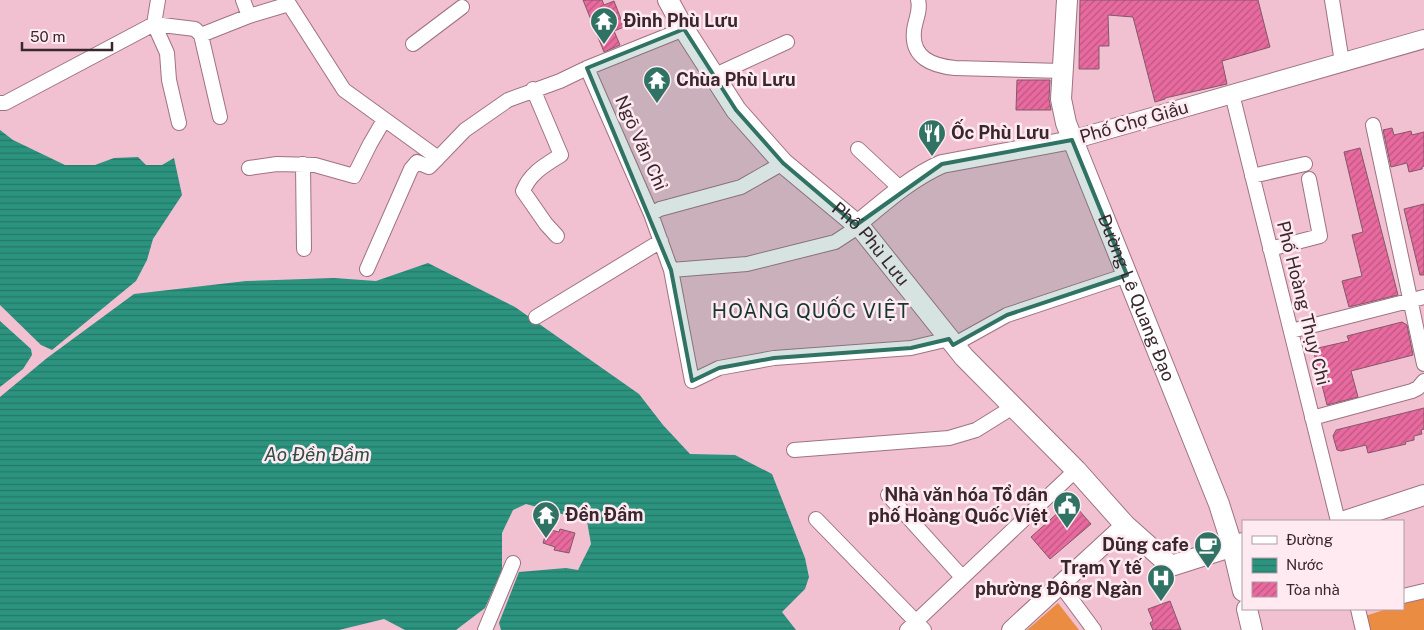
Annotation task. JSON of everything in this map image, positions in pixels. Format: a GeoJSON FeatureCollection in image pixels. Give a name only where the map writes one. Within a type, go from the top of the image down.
{"type":"FeatureCollection","features":[{"type":"Feature","properties":{"kind":"main road","name":"Phố Phù Lưu"},"geometry":{"type":"LineString","coordinates":[[668,0],[713,76],[736,110],[783,163],[857,226],[951,342],[1076,470],[1125,525],[1171,566],[1237,544]]}},
{"type":"Feature","properties":{"kind":"main road","name":"Đường Lê Quang Đạo"},"geometry":{"type":"LineString","coordinates":[[1068,0],[1062,99],[1066,123],[1219,504],[1237,544],[1242,583]]}},
{"type":"Feature","properties":{"kind":"main road"},"geometry":{"type":"LineString","coordinates":[[1348,520],[1424,495]]}},
{"type":"Feature","properties":{"kind":"main road"},"geometry":{"type":"LineString","coordinates":[[1247,610],[1252,630]]}},
{"type":"Feature","properties":{"kind":"street"},"geometry":{"type":"LineString","coordinates":[[158,0],[154,24],[167,53],[169,80],[179,123]]}},
{"type":"Feature","properties":{"kind":"street"},"geometry":{"type":"LineString","coordinates":[[243,0],[249,16]]}},
{"type":"Feature","properties":{"kind":"street"},"geometry":{"type":"LineString","coordinates":[[918,0],[919,11],[914,31],[914,42],[922,57],[929,63],[955,68],[1063,71]]}},
{"type":"Feature","properties":{"kind":"street"},"geometry":{"type":"LineString","coordinates":[[1332,0],[1342,62]]}},
{"type":"Feature","properties":{"kind":"street"},"geometry":{"type":"LineString","coordinates":[[201,35],[249,16],[294,2],[344,90],[438,158]]}},
{"type":"Feature","properties":{"kind":"street"},"geometry":{"type":"LineString","coordinates":[[413,44],[462,7]]}},
{"type":"Feature","properties":{"kind":"street"},"geometry":{"type":"LineString","coordinates":[[2,103],[154,24],[195,29],[201,35],[220,117]]}},
{"type":"Feature","properties":{"kind":"street"},"geometry":{"type":"LineString","coordinates":[[367,269],[411,169],[417,162],[428,167],[465,130],[508,100],[560,81],[587,68],[684,29]]}},
{"type":"Feature","properties":{"kind":"street","name":"Phố Chợ Giầu"},"geometry":{"type":"LineString","coordinates":[[857,226],[901,189],[928,170],[942,164],[1072,140],[1424,39]]}},
{"type":"Feature","properties":{"kind":"street"},"geometry":{"type":"LineString","coordinates":[[713,76],[787,42]]}},
{"type":"Feature","properties":{"kind":"street","name":"Ngõ Văn Chỉ"},"geometry":{"type":"LineString","coordinates":[[587,68],[651,214],[660,209],[741,187],[783,163]]}},
{"type":"Feature","properties":{"kind":"street"},"geometry":{"type":"LineString","coordinates":[[534,90],[561,155],[536,171],[523,191],[546,224],[557,236]]}},
{"type":"Feature","properties":{"kind":"street","name":"Phố Hoàng Thụy Chi"},"geometry":{"type":"LineString","coordinates":[[1232,94],[1338,520]]}},
{"type":"Feature","properties":{"kind":"street"},"geometry":{"type":"LineString","coordinates":[[248,168],[277,164],[303,164],[315,165],[354,176],[384,120]]}},
{"type":"Feature","properties":{"kind":"street"},"geometry":{"type":"LineString","coordinates":[[1373,125],[1418,299],[1424,364]]}},
{"type":"Feature","properties":{"kind":"street"},"geometry":{"type":"LineString","coordinates":[[858,149],[901,189]]}},
{"type":"Feature","properties":{"kind":"street"},"geometry":{"type":"LineString","coordinates":[[303,164],[304,249]]}},
{"type":"Feature","properties":{"kind":"street"},"geometry":{"type":"LineString","coordinates":[[1252,176],[1305,164]]}},
{"type":"Feature","properties":{"kind":"street"},"geometry":{"type":"LineString","coordinates":[[1270,249],[1320,236],[1309,179]]}},
{"type":"Feature","properties":{"kind":"street"},"geometry":{"type":"LineString","coordinates":[[651,214],[671,270],[692,381],[719,368],[774,358],[911,348],[951,342],[1007,315],[1127,275]]}},
{"type":"Feature","properties":{"kind":"street"},"geometry":{"type":"LineString","coordinates":[[671,270],[746,264],[835,242],[857,226]]}},
{"type":"Feature","properties":{"kind":"street"},"geometry":{"type":"LineString","coordinates":[[536,317],[661,241]]}},
{"type":"Feature","properties":{"kind":"street"},"geometry":{"type":"LineString","coordinates":[[1291,332],[1418,299]]}},
{"type":"Feature","properties":{"kind":"street"},"geometry":{"type":"LineString","coordinates":[[1312,418],[1412,391],[1418,388],[1424,381]]}},
{"type":"Feature","properties":{"kind":"street"},"geometry":{"type":"LineString","coordinates":[[794,450],[949,438],[976,430],[1013,406]]}},
{"type":"Feature","properties":{"kind":"street"},"geometry":{"type":"LineString","coordinates":[[816,519],[916,627],[962,577],[1076,470]]}},
{"type":"Feature","properties":{"kind":"street"},"geometry":{"type":"LineString","coordinates":[[888,495],[962,577]]}},
{"type":"Feature","properties":{"kind":"street"},"geometry":{"type":"LineString","coordinates":[[1010,630],[1125,525]]}},
{"type":"Feature","properties":{"kind":"street"},"geometry":{"type":"LineString","coordinates":[[485,630],[514,563]]}},
{"type":"Feature","properties":{"kind":"street"},"geometry":{"type":"LineString","coordinates":[[1060,584],[1094,630]]}},
{"type":"Feature","properties":{"kind":"street"},"geometry":{"type":"LineString","coordinates":[[1404,596],[1424,591]]}},
{"type":"Feature","properties":{"kind":"street"},"geometry":{"type":"LineString","coordinates":[[1358,610],[1363,630]]}},
{"type":"Feature","properties":{"kind":"highlighted area"},"geometry":{"type":"Polygon","coordinates":[[[684,29],[736,110],[783,163],[856,225],[942,164],[1072,140],[1127,275],[1007,315],[953,345],[949,339],[911,348],[774,358],[719,368],[692,381],[671,270],[587,68],[684,29]]]}},
{"type":"Feature","properties":{"kind":"shaded area"},"geometry":{"type":"Polygon","coordinates":[[[1424,597],[1424,630],[1368,630],[1365,616],[1384,610],[1404,610],[1404,604],[1424,597]]]}},
{"type":"Feature","properties":{"kind":"shaded area"},"geometry":{"type":"Polygon","coordinates":[[[1058,603],[1079,630],[1027,630],[1058,603]]]}},
{"type":"Feature","properties":{"kind":"water"},"geometry":{"type":"Polygon","coordinates":[[[0,130],[13,140],[65,165],[95,165],[114,158],[138,157],[146,165],[162,165],[174,158],[182,195],[153,239],[147,260],[136,281],[52,350],[41,345],[0,305],[0,130]]]}},
{"type":"Feature","properties":{"kind":"water","name":"Ao Đền Đầm"},"geometry":{"type":"Polygon","coordinates":[[[428,263],[515,307],[639,394],[663,425],[690,454],[735,455],[772,474],[805,558],[809,577],[805,589],[782,612],[796,630],[501,630],[499,623],[519,572],[566,568],[578,570],[591,544],[587,521],[526,504],[513,510],[502,533],[502,570],[485,608],[456,630],[405,630],[384,619],[339,630],[0,630],[0,397],[47,358],[134,294],[246,281],[334,278],[376,281],[428,263]]]}},
{"type":"Feature","properties":{"kind":"water"},"geometry":{"type":"Polygon","coordinates":[[[0,321],[31,349],[32,355],[23,369],[0,387],[0,321]]]}},
{"type":"Feature","properties":{"kind":"building"},"geometry":{"type":"Polygon","coordinates":[[[583,0],[602,0],[604,5],[614,1],[624,27],[614,31],[620,45],[604,52],[583,0]]]}},
{"type":"Feature","properties":{"kind":"building"},"geometry":{"type":"Polygon","coordinates":[[[1080,0],[1258,0],[1270,47],[1222,61],[1227,84],[1155,102],[1133,17],[1108,15],[1109,46],[1099,46],[1099,69],[1079,69],[1080,0]]]}},
{"type":"Feature","properties":{"kind":"building"},"geometry":{"type":"Polygon","coordinates":[[[1017,80],[1050,80],[1049,99],[1051,110],[1016,110],[1017,80]]]}},
{"type":"Feature","properties":{"kind":"building"},"geometry":{"type":"Polygon","coordinates":[[[1392,128],[1394,135],[1411,131],[1412,135],[1424,132],[1424,166],[1422,169],[1409,172],[1407,163],[1391,167],[1383,130],[1392,128]]]}},
{"type":"Feature","properties":{"kind":"building"},"geometry":{"type":"Polygon","coordinates":[[[1360,148],[1398,295],[1349,307],[1342,281],[1362,276],[1352,235],[1363,232],[1344,152],[1360,148]]]}},
{"type":"Feature","properties":{"kind":"building"},"geometry":{"type":"Polygon","coordinates":[[[1424,204],[1424,275],[1420,275],[1404,209],[1424,204]]]}},
{"type":"Feature","properties":{"kind":"building"},"geometry":{"type":"Polygon","coordinates":[[[1402,322],[1407,325],[1413,355],[1351,371],[1358,397],[1327,405],[1314,353],[1318,348],[1349,341],[1347,336],[1402,322]]]}},
{"type":"Feature","properties":{"kind":"building"},"geometry":{"type":"Polygon","coordinates":[[[1424,408],[1424,429],[1421,430],[1422,434],[1414,436],[1414,440],[1405,442],[1406,444],[1368,453],[1366,445],[1341,451],[1337,450],[1333,436],[1336,430],[1424,408]]]}},
{"type":"Feature","properties":{"kind":"building"},"geometry":{"type":"Polygon","coordinates":[[[1071,501],[1091,524],[1050,559],[1031,537],[1071,501]]]}},
{"type":"Feature","properties":{"kind":"building"},"geometry":{"type":"Polygon","coordinates":[[[547,529],[559,532],[560,529],[575,533],[569,553],[554,550],[555,547],[543,543],[547,529]]]}},
{"type":"Feature","properties":{"kind":"building"},"geometry":{"type":"Polygon","coordinates":[[[1170,601],[1181,630],[1153,630],[1150,623],[1153,621],[1148,609],[1170,601]]]}},
{"type":"Feature","properties":{"kind":"place","name":"Đình Phù Lưu"},"geometry":{"type":"Point","coordinates":[604,45]}},
{"type":"Feature","properties":{"kind":"place","name":"Chùa Phù Lưu"},"geometry":{"type":"Point","coordinates":[657,104]}},
{"type":"Feature","properties":{"kind":"place","name":"Ốc Phù Lưu"},"geometry":{"type":"Point","coordinates":[932,157]}},
{"type":"Feature","properties":{"kind":"place","name":"Nhà văn hóa Tổ dân phố Hoàng Quốc Việt"},"geometry":{"type":"Point","coordinates":[1067,529]}},
{"type":"Feature","properties":{"kind":"place","name":"Đền Đầm"},"geometry":{"type":"Point","coordinates":[546,539]}},
{"type":"Feature","properties":{"kind":"place","name":"Dũng cafe"},"geometry":{"type":"Point","coordinates":[1208,569]}},
{"type":"Feature","properties":{"kind":"place","name":"Trạm Y tế phường Đông Ngàn"},"geometry":{"type":"Point","coordinates":[1161,602]}},
{"type":"Feature","properties":{"kind":"district","name":"HOÀNG QUỐC VIỆT"},"geometry":{"type":"Point","coordinates":[811,311]}}]}
